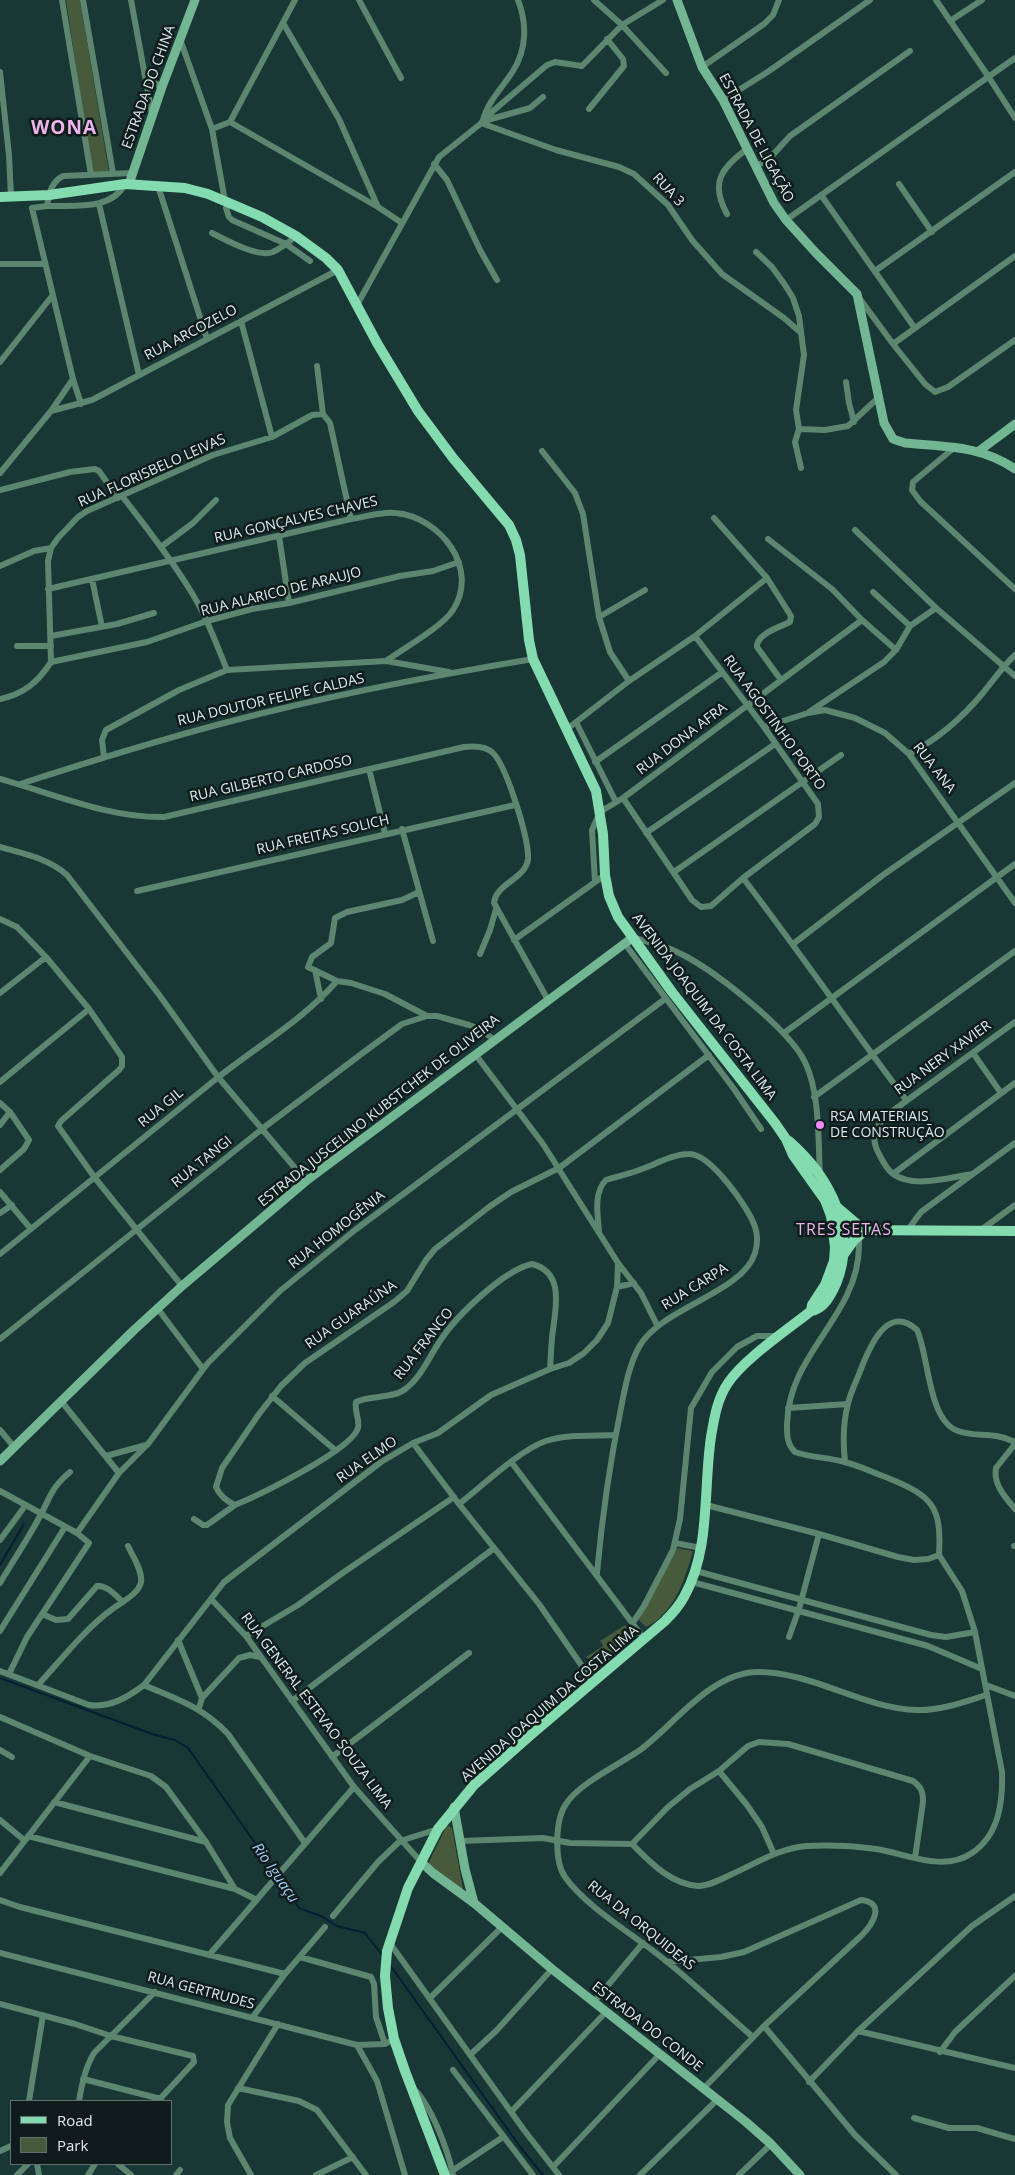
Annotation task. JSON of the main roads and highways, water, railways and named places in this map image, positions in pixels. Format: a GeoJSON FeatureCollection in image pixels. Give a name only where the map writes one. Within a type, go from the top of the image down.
{"type":"FeatureCollection","features":[{"type":"Feature","properties":{"kind":"main road","name":"AVENIDA JOAQUIM DA COSTA LIMA"},"geometry":{"type":"LineString","coordinates":[[5,197],[44,195],[127,184],[185,188],[262,217],[315,249],[338,270],[357,300],[418,411],[453,458],[499,510],[513,532],[520,555],[529,640],[533,659],[592,782],[600,812],[605,875],[609,896],[628,940],[742,1080],[786,1139],[804,1155],[820,1176],[837,1207],[844,1230],[844,1255],[840,1274],[831,1294],[817,1310],[811,1311],[737,1371],[726,1384],[719,1399],[715,1412],[708,1458],[706,1505],[701,1548],[696,1571],[683,1599],[665,1621],[645,1640],[593,1682],[474,1785],[454,1807],[438,1829],[408,1888],[387,1951],[388,2008],[394,2039],[412,2086],[453,2173]]}},
{"type":"Feature","properties":{"kind":"main road","name":"AVENIDA JOAQUIM DA COSTA LIMA"},"geometry":{"type":"LineString","coordinates":[[786,1139],[793,1154],[825,1200],[831,1216],[835,1247],[834,1261],[825,1285],[812,1305],[811,1311]]}},
{"type":"Feature","properties":{"kind":"main road"},"geometry":{"type":"LineString","coordinates":[[837,1207],[862,1233]]}},
{"type":"Feature","properties":{"kind":"main road"},"geometry":{"type":"LineString","coordinates":[[831,1216],[844,1230],[862,1233],[1015,1231]]}},
{"type":"Feature","properties":{"kind":"main road"},"geometry":{"type":"LineString","coordinates":[[835,1247],[844,1230]]}},
{"type":"Feature","properties":{"kind":"main road"},"geometry":{"type":"LineString","coordinates":[[844,1255],[848,1247],[862,1233]]}},
{"type":"Feature","properties":{"kind":"waterway"},"geometry":{"type":"LineString","coordinates":[[0,1565],[24,1524]]}},
{"type":"Feature","properties":{"kind":"waterway","name":"Rio Iguaçu"},"geometry":{"type":"LineString","coordinates":[[0,1678],[152,1734],[175,1740],[188,1748],[277,1874]]}},
{"type":"Feature","properties":{"kind":"waterway","name":"Rio Iguaçu"},"geometry":{"type":"LineString","coordinates":[[279,1878],[299,1908],[323,1917],[337,1926],[365,1933],[382,1955]]}},
{"type":"Feature","properties":{"kind":"waterway","name":"Rio Iguaçu"},"geometry":{"type":"LineString","coordinates":[[390,1965],[521,2148],[543,2175]]}},
{"type":"Feature","properties":{"kind":"place","name":"RSA MATERIAIS DE CONSTRUÇÃO"},"geometry":{"type":"Point","coordinates":[820,1125]}},
{"type":"Feature","properties":{"kind":"district","name":"WONA"},"geometry":{"type":"Point","coordinates":[64,129]}},
{"type":"Feature","properties":{"kind":"district","name":"TRES SETAS"},"geometry":{"type":"Point","coordinates":[844,1230]}}]}
